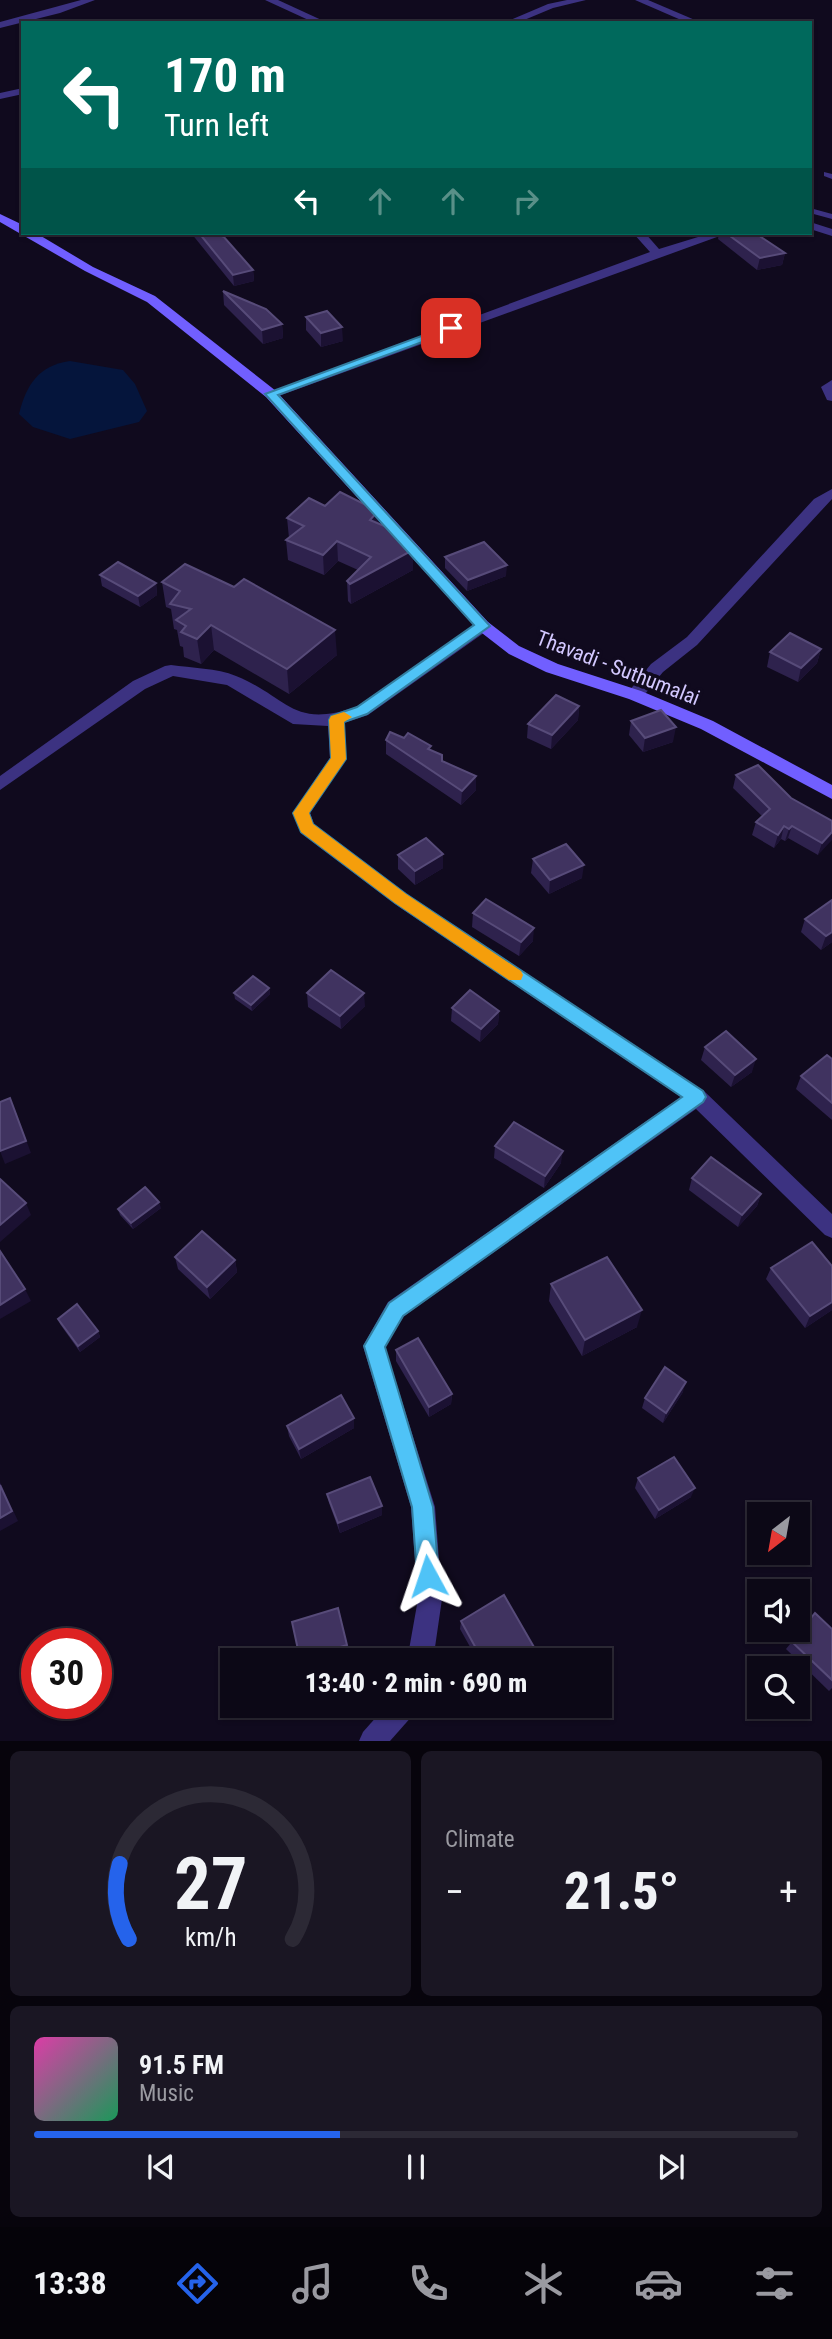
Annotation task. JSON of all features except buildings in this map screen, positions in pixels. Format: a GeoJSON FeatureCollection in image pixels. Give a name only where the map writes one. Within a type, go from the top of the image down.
{"type":"FeatureCollection","features":[{"type":"Feature","properties":{"kind":"main road"},"geometry":{"type":"LineString","coordinates":[[0,217],[21,229]]}},
{"type":"Feature","properties":{"kind":"main road","name":"Thavadi - Suthumalai"},"geometry":{"type":"LineString","coordinates":[[30,235],[89,269],[151,299],[271,394],[483,626],[514,650],[552,668],[635,695],[706,725],[832,793]]}},
{"type":"Feature","properties":{"kind":"street"},"geometry":{"type":"LineString","coordinates":[[0,25],[90,0]]}},
{"type":"Feature","properties":{"kind":"street"},"geometry":{"type":"LineString","coordinates":[[270,0],[318,21]]}},
{"type":"Feature","properties":{"kind":"street"},"geometry":{"type":"LineString","coordinates":[[514,21],[551,6],[581,0]]}},
{"type":"Feature","properties":{"kind":"street"},"geometry":{"type":"LineString","coordinates":[[640,0],[691,21]]}},
{"type":"Feature","properties":{"kind":"street"},"geometry":{"type":"LineString","coordinates":[[0,96],[21,91]]}},
{"type":"Feature","properties":{"kind":"street"},"geometry":{"type":"LineString","coordinates":[[812,226],[832,233]]}},
{"type":"Feature","properties":{"kind":"street"},"geometry":{"type":"LineString","coordinates":[[641,235],[657,253]]}},
{"type":"Feature","properties":{"kind":"street"},"geometry":{"type":"LineString","coordinates":[[271,394],[657,253],[716,235]]}},
{"type":"Feature","properties":{"kind":"street"},"geometry":{"type":"LineString","coordinates":[[832,384],[827,387],[832,397]]}},
{"type":"Feature","properties":{"kind":"street"},"geometry":{"type":"LineString","coordinates":[[635,695],[657,668],[692,641],[819,502],[832,493]]}},
{"type":"Feature","properties":{"kind":"street"},"geometry":{"type":"LineString","coordinates":[[0,785],[139,685],[171,670],[231,680],[299,720],[336,720],[362,711],[483,626]]}},
{"type":"Feature","properties":{"kind":"street"},"geometry":{"type":"LineString","coordinates":[[336,720],[338,759],[301,813],[307,828],[401,899],[697,1097],[832,1228]]}},
{"type":"Feature","properties":{"kind":"street"},"geometry":{"type":"LineString","coordinates":[[422,1648],[430,1599],[423,1507],[374,1346],[396,1309],[697,1097]]}},
{"type":"Feature","properties":{"kind":"street"},"geometry":{"type":"LineString","coordinates":[[372,1741],[393,1718]]}},
{"type":"Feature","properties":{"kind":"lane"},"geometry":{"type":"LineString","coordinates":[[812,211],[832,217]]}},
{"type":"Feature","properties":{"kind":"water"},"geometry":{"type":"Polygon","coordinates":[[[70,361],[123,370],[135,384],[147,411],[139,422],[70,439],[33,427],[19,414],[30,386],[50,367],[70,361]]]}},
{"type":"Feature","properties":{"kind":"slow traffic"},"geometry":{"type":"LineString","coordinates":[[344,717],[336,720],[338,759],[301,813],[307,828],[401,899],[515,975]]}},
{"type":"Feature","properties":{"kind":"route"},"geometry":{"type":"LineString","coordinates":[[428,1576],[423,1507],[374,1346],[396,1309],[697,1097],[401,899],[307,828],[301,813],[338,759],[336,720],[362,711],[483,626],[271,394],[451,328]]}}]}
